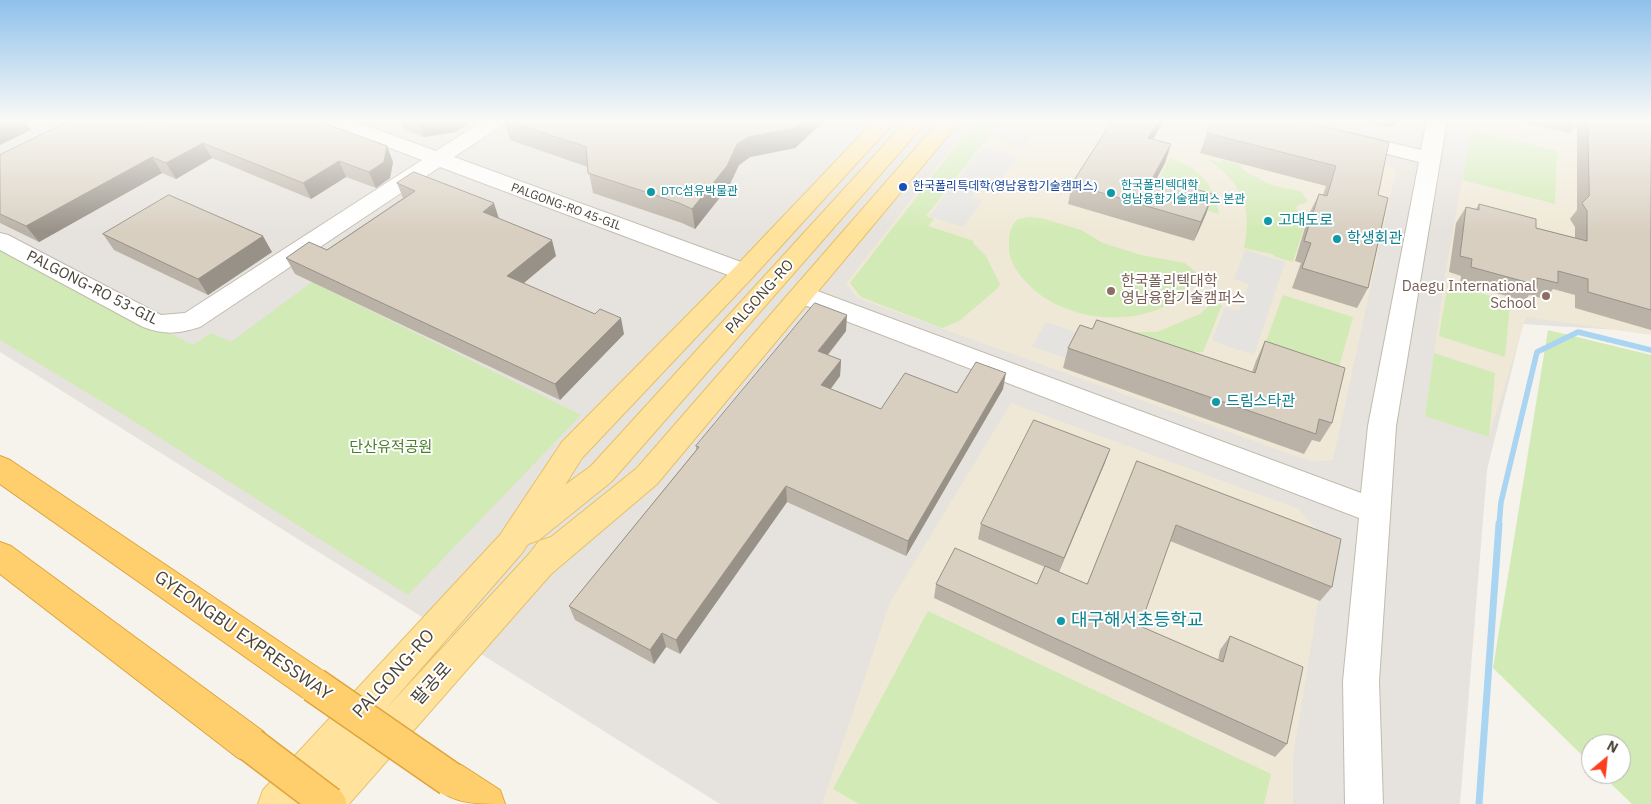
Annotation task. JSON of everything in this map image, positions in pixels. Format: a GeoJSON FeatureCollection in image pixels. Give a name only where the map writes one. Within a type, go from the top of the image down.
{"type":"FeatureCollection","features":[{"type":"Feature","properties":{"kind":"highway","name":"GYEONGBU EXPRESSWAY"},"geometry":{"type":"LineString","coordinates":[[0,468],[486,804]]}},
{"type":"Feature","properties":{"kind":"highway"},"geometry":{"type":"LineString","coordinates":[[0,556],[329,804]]}},
{"type":"Feature","properties":{"kind":"main road"},"geometry":{"type":"LineString","coordinates":[[511,544],[572,450],[744,272],[851,158]]}},
{"type":"Feature","properties":{"kind":"main road","name":"PALGONG-RO"},"geometry":{"type":"LineString","coordinates":[[601,474],[884,158]]}},
{"type":"Feature","properties":{"kind":"main road"},"geometry":{"type":"LineString","coordinates":[[540,564],[647,476],[919,158]]}},
{"type":"Feature","properties":{"kind":"main road"},"geometry":{"type":"LineString","coordinates":[[511,544],[601,474]]}},
{"type":"Feature","properties":{"kind":"main road"},"geometry":{"type":"LineString","coordinates":[[540,564],[601,474]]}},
{"type":"Feature","properties":{"kind":"main road","name":"PALGONG-RO"},"geometry":{"type":"LineString","coordinates":[[277,804],[511,544]]}},
{"type":"Feature","properties":{"kind":"main road","name":"팔공로"},"geometry":{"type":"LineString","coordinates":[[324,804],[540,564]]}},
{"type":"Feature","properties":{"kind":"street","name":"PALGONG-RO 45-GIL"},"geometry":{"type":"LineString","coordinates":[[434,158],[744,272]]}},
{"type":"Feature","properties":{"kind":"street"},"geometry":{"type":"LineString","coordinates":[[1364,804],[1361,681],[1382,426],[1429,158]]}},
{"type":"Feature","properties":{"kind":"street","name":"PALGONG-RO 53-GIL"},"geometry":{"type":"LineString","coordinates":[[0,240],[152,321],[163,325],[176,325],[191,322],[204,314],[438,159]]}},
{"type":"Feature","properties":{"kind":"street"},"geometry":{"type":"LineString","coordinates":[[803,295],[1374,511]]}},
{"type":"Feature","properties":{"kind":"shaded area"},"geometry":{"type":"Polygon","coordinates":[[[0,158],[1651,158],[1651,332],[1523,324],[1487,470],[1460,804],[720,804],[0,352],[0,158]]]}},
{"type":"Feature","properties":{"kind":"shaded area","name":"한국폴리텍대학 영남융합기술캠퍼스"},"geometry":{"type":"Polygon","coordinates":[[[944,158],[1375,158],[1381,159],[1396,171],[1333,460],[1312,462],[857,298],[846,283],[944,158]]]}},
{"type":"Feature","properties":{"kind":"shaded area"},"geometry":{"type":"Polygon","coordinates":[[[975,158],[1018,158],[999,183],[985,179],[971,197],[982,201],[963,227],[929,216],[975,158]]]}},
{"type":"Feature","properties":{"kind":"shaded area","name":"Daegu International School"},"geometry":{"type":"Polygon","coordinates":[[[1466,158],[1651,158],[1651,335],[1526,317],[1489,437],[1425,416],[1445,274],[1466,158]]]}},
{"type":"Feature","properties":{"kind":"shaded area"},"geometry":{"type":"Polygon","coordinates":[[[1245,250],[1285,262],[1254,355],[1212,341],[1225,307],[1239,311],[1249,284],[1234,279],[1245,250]]]}},
{"type":"Feature","properties":{"kind":"shaded area"},"geometry":{"type":"Polygon","coordinates":[[[1046,322],[1078,333],[1065,358],[1032,346],[1046,322]]]}},
{"type":"Feature","properties":{"kind":"shaded area"},"geometry":{"type":"Polygon","coordinates":[[[1011,403],[1299,509],[1328,543],[1293,756],[1293,804],[822,804],[890,602],[1011,403]]]}},
{"type":"Feature","properties":{"kind":"green space"},"geometry":{"type":"Polygon","coordinates":[[[947,158],[972,158],[926,216],[934,219],[928,226],[974,241],[973,243],[986,256],[1000,284],[997,289],[959,321],[942,328],[861,297],[850,283],[947,158]]]}},
{"type":"Feature","properties":{"kind":"green space"},"geometry":{"type":"Polygon","coordinates":[[[1170,158],[1190,167],[1204,178],[1217,203],[1219,214],[1200,209],[1155,186],[1170,158]]]}},
{"type":"Feature","properties":{"kind":"green space"},"geometry":{"type":"Polygon","coordinates":[[[1467,158],[1557,158],[1555,204],[1463,180],[1467,158]]]}},
{"type":"Feature","properties":{"kind":"green space"},"geometry":{"type":"Polygon","coordinates":[[[1208,159],[1221,163],[1223,160],[1238,164],[1245,171],[1271,185],[1301,191],[1308,202],[1298,205],[1296,208],[1299,216],[1306,221],[1293,262],[1272,254],[1244,248],[1247,221],[1246,209],[1242,198],[1237,187],[1229,177],[1208,159]]]}},
{"type":"Feature","properties":{"kind":"green space"},"geometry":{"type":"Polygon","coordinates":[[[1029,217],[1041,218],[1081,230],[1103,243],[1141,255],[1185,263],[1197,273],[1196,280],[1181,296],[1164,307],[1144,314],[1102,317],[1080,313],[1060,306],[1042,296],[1027,283],[1016,270],[1011,260],[1009,236],[1011,230],[1018,219],[1029,217]]]}},
{"type":"Feature","properties":{"kind":"green space","name":"단산유적공원"},"geometry":{"type":"Polygon","coordinates":[[[0,247],[193,345],[211,333],[231,342],[312,282],[581,415],[408,595],[116,410],[0,340],[0,247]]]}},
{"type":"Feature","properties":{"kind":"green space"},"geometry":{"type":"Polygon","coordinates":[[[1448,283],[1510,302],[1505,357],[1439,336],[1448,283]]]}},
{"type":"Feature","properties":{"kind":"green space"},"geometry":{"type":"Polygon","coordinates":[[[1283,295],[1353,317],[1335,381],[1261,355],[1283,295]]]}},
{"type":"Feature","properties":{"kind":"green space"},"geometry":{"type":"Polygon","coordinates":[[[1212,303],[1222,305],[1203,352],[1173,353],[1107,332],[1157,332],[1200,314],[1212,303]]]}},
{"type":"Feature","properties":{"kind":"green space"},"geometry":{"type":"Polygon","coordinates":[[[1548,330],[1651,355],[1651,804],[1632,804],[1611,784],[1631,784],[1631,734],[1581,734],[1581,754],[1493,668],[1548,330]]]}},
{"type":"Feature","properties":{"kind":"green space"},"geometry":{"type":"Polygon","coordinates":[[[1434,353],[1495,373],[1489,437],[1425,416],[1434,353]]]}},
{"type":"Feature","properties":{"kind":"green space"},"geometry":{"type":"Polygon","coordinates":[[[928,611],[1271,774],[1264,804],[859,804],[833,789],[928,611]]]}},
{"type":"Feature","properties":{"kind":"building"},"geometry":{"type":"Polygon","coordinates":[[[0,158],[151,158],[26,226],[0,214],[0,158]]]}},
{"type":"Feature","properties":{"kind":"building"},"geometry":{"type":"Polygon","coordinates":[[[153,158],[176,158],[166,163],[153,158]]]}},
{"type":"Feature","properties":{"kind":"building"},"geometry":{"type":"Polygon","coordinates":[[[239,158],[385,158],[384,162],[369,172],[339,161],[303,183],[239,158]]]}},
{"type":"Feature","properties":{"kind":"building"},"geometry":{"type":"Polygon","coordinates":[[[587,158],[731,158],[727,166],[692,209],[588,173],[587,158]]]}},
{"type":"Feature","properties":{"kind":"building"},"geometry":{"type":"Polygon","coordinates":[[[1089,158],[1164,158],[1153,177],[1213,194],[1201,222],[1072,184],[1089,158]]]}},
{"type":"Feature","properties":{"kind":"building"},"geometry":{"type":"Polygon","coordinates":[[[1303,158],[1386,158],[1378,195],[1388,198],[1368,288],[1302,268],[1311,243],[1304,241],[1319,194],[1327,196],[1336,166],[1303,158]]]}},
{"type":"Feature","properties":{"kind":"building"},"geometry":{"type":"Polygon","coordinates":[[[1588,158],[1651,158],[1651,310],[1588,292],[1588,279],[1558,271],[1558,283],[1537,278],[1537,285],[1471,267],[1472,259],[1460,256],[1466,207],[1479,210],[1479,204],[1536,219],[1536,228],[1587,241],[1587,211],[1582,203],[1589,196],[1588,158]]]}},
{"type":"Feature","properties":{"kind":"building"},"geometry":{"type":"Polygon","coordinates":[[[414,172],[494,203],[483,212],[552,240],[507,276],[595,314],[600,309],[621,318],[555,384],[286,258],[309,242],[327,250],[415,191],[397,183],[414,172]]]}},
{"type":"Feature","properties":{"kind":"building"},"geometry":{"type":"Polygon","coordinates":[[[169,195],[263,236],[198,279],[103,234],[169,195]]]}},
{"type":"Feature","properties":{"kind":"building"},"geometry":{"type":"Polygon","coordinates":[[[815,303],[847,315],[818,351],[841,360],[821,385],[881,409],[905,373],[957,393],[976,362],[1006,373],[908,541],[786,486],[676,640],[662,633],[650,650],[569,606],[699,447],[696,446],[815,303]]]}},
{"type":"Feature","properties":{"kind":"building"},"geometry":{"type":"Polygon","coordinates":[[[1097,320],[1255,373],[1265,341],[1345,368],[1332,423],[1319,419],[1316,434],[1068,348],[1080,325],[1092,329],[1097,320]]]}},
{"type":"Feature","properties":{"kind":"building"},"geometry":{"type":"Polygon","coordinates":[[[1034,420],[1110,449],[1064,558],[981,524],[1034,420]]]}},
{"type":"Feature","properties":{"kind":"building","name":"대구해서초등학교"},"geometry":{"type":"Polygon","coordinates":[[[1137,461],[1341,539],[1332,587],[1176,525],[1140,626],[1223,662],[1230,636],[1303,667],[1287,744],[936,584],[955,548],[1037,584],[1045,566],[1087,584],[1137,461]]]}},
{"type":"Feature","properties":{"kind":"waterway"},"geometry":{"type":"LineString","coordinates":[[1499,525],[1501,502],[1537,352],[1578,332],[1651,350]]}},
{"type":"Feature","properties":{"kind":"waterway"},"geometry":{"type":"LineString","coordinates":[[1479,804],[1499,524]]}},
{"type":"Feature","properties":{"kind":"place","name":"한국폴리특데학(영남융합기술캠퍼스)"},"geometry":{"type":"Point","coordinates":[903,187]}},
{"type":"Feature","properties":{"kind":"place","name":"DTC섬유박물관"},"geometry":{"type":"Point","coordinates":[651,192]}},
{"type":"Feature","properties":{"kind":"place","name":"한국폴리텍대학 영남융합기술캠퍼스 본관"},"geometry":{"type":"Point","coordinates":[1111,193]}},
{"type":"Feature","properties":{"kind":"place","name":"고대도로"},"geometry":{"type":"Point","coordinates":[1268,221]}},
{"type":"Feature","properties":{"kind":"place","name":"학생회관"},"geometry":{"type":"Point","coordinates":[1337,239]}},
{"type":"Feature","properties":{"kind":"place","name":"한국폴리텍대학 영남융합기술캠퍼스"},"geometry":{"type":"Point","coordinates":[1111,291]}},
{"type":"Feature","properties":{"kind":"place","name":"Daegu International School"},"geometry":{"type":"Point","coordinates":[1546,296]}},
{"type":"Feature","properties":{"kind":"place","name":"드림스타관"},"geometry":{"type":"Point","coordinates":[1216,402]}},
{"type":"Feature","properties":{"kind":"place","name":"대구해서초등학교"},"geometry":{"type":"Point","coordinates":[1061,621]}}]}
